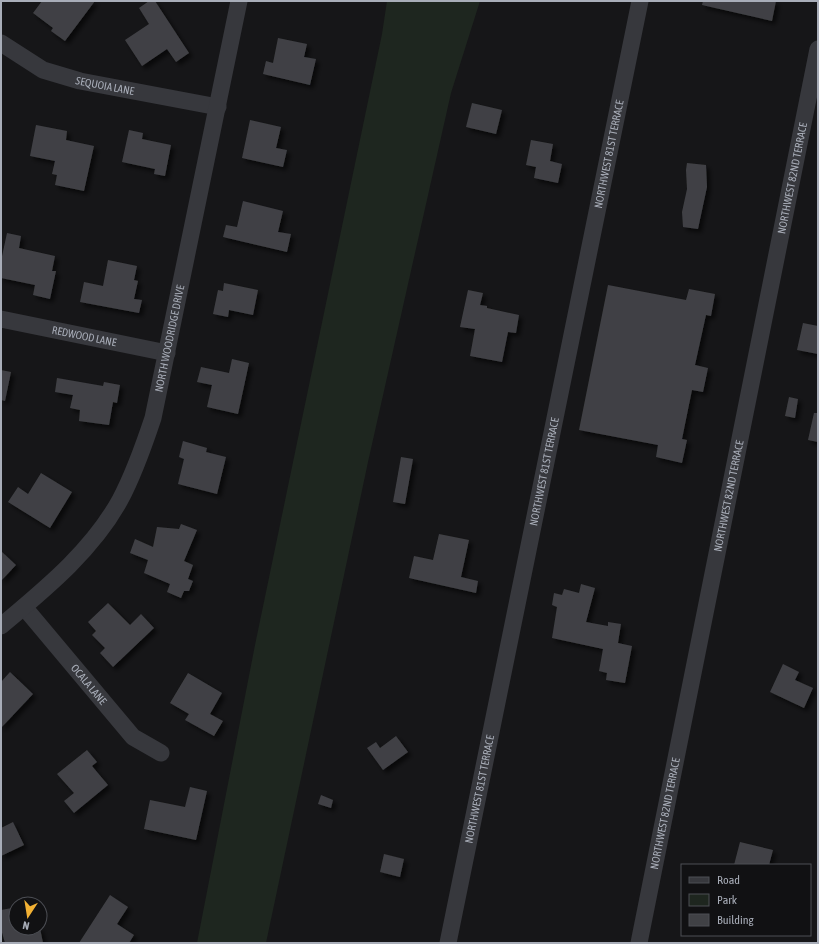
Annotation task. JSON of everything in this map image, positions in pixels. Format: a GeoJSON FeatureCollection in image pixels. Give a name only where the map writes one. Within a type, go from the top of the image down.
{"type":"FeatureCollection","features":[{"type":"Feature","properties":{"kind":"street","name":"NORTH WOODRIDGE DRIVE"},"geometry":{"type":"LineString","coordinates":[[1,626],[68,568],[98,533],[120,500],[139,458],[154,418],[239,1]]}},
{"type":"Feature","properties":{"kind":"street","name":"NORTHWEST 81ST TERRACE"},"geometry":{"type":"LineString","coordinates":[[448,943],[640,1]]}},
{"type":"Feature","properties":{"kind":"street","name":"SEQUOIA LANE"},"geometry":{"type":"LineString","coordinates":[[1,43],[43,70],[80,81],[218,107]]}},
{"type":"Feature","properties":{"kind":"street","name":"NORTHWEST 82ND TERRACE"},"geometry":{"type":"LineString","coordinates":[[639,943],[818,49]]}},
{"type":"Feature","properties":{"kind":"street","name":"REDWOOD LANE"},"geometry":{"type":"LineString","coordinates":[[1,319],[167,353]]}},
{"type":"Feature","properties":{"kind":"street","name":"OCALA LANE"},"geometry":{"type":"LineString","coordinates":[[24,607],[132,737],[161,753]]}},
{"type":"Feature","properties":{"kind":"green space"},"geometry":{"type":"Polygon","coordinates":[[[387,1],[480,1],[451,93],[368,462],[266,943],[197,943],[255,645],[382,34],[387,1]]]}},
{"type":"Feature","properties":{"kind":"building"},"geometry":{"type":"Polygon","coordinates":[[[42,1],[95,1],[65,41],[51,31],[53,28],[33,13],[42,1]]]}},
{"type":"Feature","properties":{"kind":"building"},"geometry":{"type":"Polygon","coordinates":[[[149,1],[155,1],[189,53],[176,62],[167,49],[142,66],[125,40],[149,24],[139,8],[149,1]]]}},
{"type":"Feature","properties":{"kind":"building"},"geometry":{"type":"Polygon","coordinates":[[[703,1],[776,1],[772,21],[702,5],[703,1]]]}},
{"type":"Feature","properties":{"kind":"building"},"geometry":{"type":"Polygon","coordinates":[[[278,38],[307,44],[304,57],[316,59],[310,85],[263,74],[266,61],[273,63],[278,38]]]}},
{"type":"Feature","properties":{"kind":"building"},"geometry":{"type":"Polygon","coordinates":[[[472,103],[502,110],[496,134],[466,127],[472,103]]]}},
{"type":"Feature","properties":{"kind":"building"},"geometry":{"type":"Polygon","coordinates":[[[250,120],[281,127],[276,148],[287,150],[283,167],[242,158],[250,120]]]}},
{"type":"Feature","properties":{"kind":"building"},"geometry":{"type":"Polygon","coordinates":[[[36,125],[67,131],[66,140],[94,146],[84,191],[55,185],[57,175],[52,174],[55,161],[30,156],[36,125]]]}},
{"type":"Feature","properties":{"kind":"building"},"geometry":{"type":"Polygon","coordinates":[[[129,130],[143,133],[142,139],[171,145],[165,176],[154,174],[155,169],[122,162],[129,130]]]}},
{"type":"Feature","properties":{"kind":"building"},"geometry":{"type":"Polygon","coordinates":[[[531,140],[553,144],[550,161],[562,164],[558,183],[534,178],[536,167],[526,165],[531,140]]]}},
{"type":"Feature","properties":{"kind":"building"},"geometry":{"type":"Polygon","coordinates":[[[687,163],[706,165],[707,187],[698,229],[683,227],[682,212],[687,189],[687,163]]]}},
{"type":"Feature","properties":{"kind":"building"},"geometry":{"type":"Polygon","coordinates":[[[243,201],[283,211],[278,232],[291,234],[287,252],[223,237],[226,225],[237,227],[243,201]]]}},
{"type":"Feature","properties":{"kind":"building"},"geometry":{"type":"Polygon","coordinates":[[[7,233],[21,236],[19,248],[55,256],[52,271],[56,271],[50,299],[33,295],[35,285],[1,278],[1,261],[7,233]]]}},
{"type":"Feature","properties":{"kind":"building"},"geometry":{"type":"Polygon","coordinates":[[[108,260],[137,266],[134,280],[138,281],[134,299],[142,300],[139,313],[80,302],[84,282],[103,286],[108,260]]]}},
{"type":"Feature","properties":{"kind":"building"},"geometry":{"type":"Polygon","coordinates":[[[224,283],[258,290],[253,315],[229,310],[228,317],[213,314],[218,290],[223,291],[224,283]]]}},
{"type":"Feature","properties":{"kind":"building"},"geometry":{"type":"Polygon","coordinates":[[[608,285],[686,300],[689,289],[715,294],[711,316],[706,315],[695,365],[708,368],[703,392],[692,390],[682,439],[687,440],[682,463],[656,457],[658,445],[579,430],[608,285]]]}},
{"type":"Feature","properties":{"kind":"building"},"geometry":{"type":"Polygon","coordinates":[[[468,290],[483,293],[480,305],[519,315],[516,333],[508,332],[502,362],[470,356],[475,329],[460,327],[468,290]]]}},
{"type":"Feature","properties":{"kind":"building"},"geometry":{"type":"Polygon","coordinates":[[[803,323],[818,326],[818,354],[797,350],[803,323]]]}},
{"type":"Feature","properties":{"kind":"building"},"geometry":{"type":"Polygon","coordinates":[[[232,359],[249,363],[238,414],[207,407],[212,385],[197,382],[201,367],[229,373],[232,359]]]}},
{"type":"Feature","properties":{"kind":"building"},"geometry":{"type":"Polygon","coordinates":[[[1,370],[11,372],[5,401],[1,400],[1,370]]]}},
{"type":"Feature","properties":{"kind":"building"},"geometry":{"type":"Polygon","coordinates":[[[57,378],[103,386],[104,382],[120,385],[117,403],[113,402],[109,425],[79,421],[80,410],[70,408],[73,395],[55,392],[57,378]]]}},
{"type":"Feature","properties":{"kind":"building"},"geometry":{"type":"Polygon","coordinates":[[[789,397],[798,399],[795,418],[785,416],[789,397]]]}},
{"type":"Feature","properties":{"kind":"building"},"geometry":{"type":"Polygon","coordinates":[[[814,413],[818,413],[818,442],[808,440],[814,413]]]}},
{"type":"Feature","properties":{"kind":"building"},"geometry":{"type":"Polygon","coordinates":[[[183,441],[207,448],[206,452],[226,457],[217,494],[178,484],[184,459],[179,457],[183,441]]]}},
{"type":"Feature","properties":{"kind":"building"},"geometry":{"type":"Polygon","coordinates":[[[401,457],[413,459],[405,504],[393,502],[401,457]]]}},
{"type":"Feature","properties":{"kind":"building"},"geometry":{"type":"Polygon","coordinates":[[[41,473],[72,492],[50,528],[8,502],[18,487],[28,494],[41,473]]]}},
{"type":"Feature","properties":{"kind":"building"},"geometry":{"type":"Polygon","coordinates":[[[181,524],[197,530],[184,561],[193,565],[188,579],[193,581],[189,591],[184,591],[181,598],[167,592],[170,584],[144,573],[148,560],[130,553],[135,539],[153,547],[157,527],[179,529],[181,524]]]}},
{"type":"Feature","properties":{"kind":"building"},"geometry":{"type":"Polygon","coordinates":[[[439,534],[469,540],[461,577],[478,581],[476,593],[409,578],[414,556],[433,560],[439,534]]]}},
{"type":"Feature","properties":{"kind":"building"},"geometry":{"type":"Polygon","coordinates":[[[1,551],[16,565],[1,581],[1,551]]]}},
{"type":"Feature","properties":{"kind":"building"},"geometry":{"type":"Polygon","coordinates":[[[581,584],[595,588],[586,622],[608,626],[608,622],[621,624],[618,643],[632,646],[625,683],[606,680],[607,673],[599,671],[603,649],[552,638],[557,607],[552,605],[554,593],[562,595],[564,589],[579,593],[581,584]]]}},
{"type":"Feature","properties":{"kind":"building"},"geometry":{"type":"Polygon","coordinates":[[[108,603],[130,625],[141,614],[154,628],[113,667],[100,653],[105,648],[92,635],[96,631],[88,622],[108,603]]]}},
{"type":"Feature","properties":{"kind":"building"},"geometry":{"type":"Polygon","coordinates":[[[783,664],[799,672],[795,680],[813,688],[804,708],[770,692],[783,664]]]}},
{"type":"Feature","properties":{"kind":"building"},"geometry":{"type":"Polygon","coordinates":[[[10,672],[33,694],[1,728],[1,682],[10,672]]]}},
{"type":"Feature","properties":{"kind":"building"},"geometry":{"type":"Polygon","coordinates":[[[188,673],[222,693],[210,714],[223,721],[214,736],[185,720],[189,714],[170,703],[188,673]]]}},
{"type":"Feature","properties":{"kind":"building"},"geometry":{"type":"Polygon","coordinates":[[[396,736],[408,752],[383,770],[367,748],[376,742],[380,748],[396,736]]]}},
{"type":"Feature","properties":{"kind":"building"},"geometry":{"type":"Polygon","coordinates":[[[87,750],[97,762],[92,766],[108,785],[74,813],[64,801],[74,793],[57,774],[87,750]]]}},
{"type":"Feature","properties":{"kind":"building"},"geometry":{"type":"Polygon","coordinates":[[[190,787],[207,791],[196,840],[144,829],[150,800],[185,807],[190,787]]]}},
{"type":"Feature","properties":{"kind":"building"},"geometry":{"type":"Polygon","coordinates":[[[321,795],[333,800],[331,808],[318,804],[321,795]]]}},
{"type":"Feature","properties":{"kind":"building"},"geometry":{"type":"Polygon","coordinates":[[[13,822],[24,845],[1,856],[1,828],[13,822]]]}},
{"type":"Feature","properties":{"kind":"building"},"geometry":{"type":"Polygon","coordinates":[[[740,842],[773,850],[769,864],[734,864],[740,842]]]}},
{"type":"Feature","properties":{"kind":"building"},"geometry":{"type":"Polygon","coordinates":[[[384,854],[404,859],[400,877],[380,872],[384,854]]]}},
{"type":"Feature","properties":{"kind":"building"},"geometry":{"type":"Polygon","coordinates":[[[110,895],[128,907],[117,924],[134,935],[129,943],[79,943],[110,895]]]}},
{"type":"Feature","properties":{"kind":"building"},"geometry":{"type":"Polygon","coordinates":[[[8,909],[8,936],[42,936],[43,943],[5,943],[1,929],[1,910],[8,909]]]}}]}
